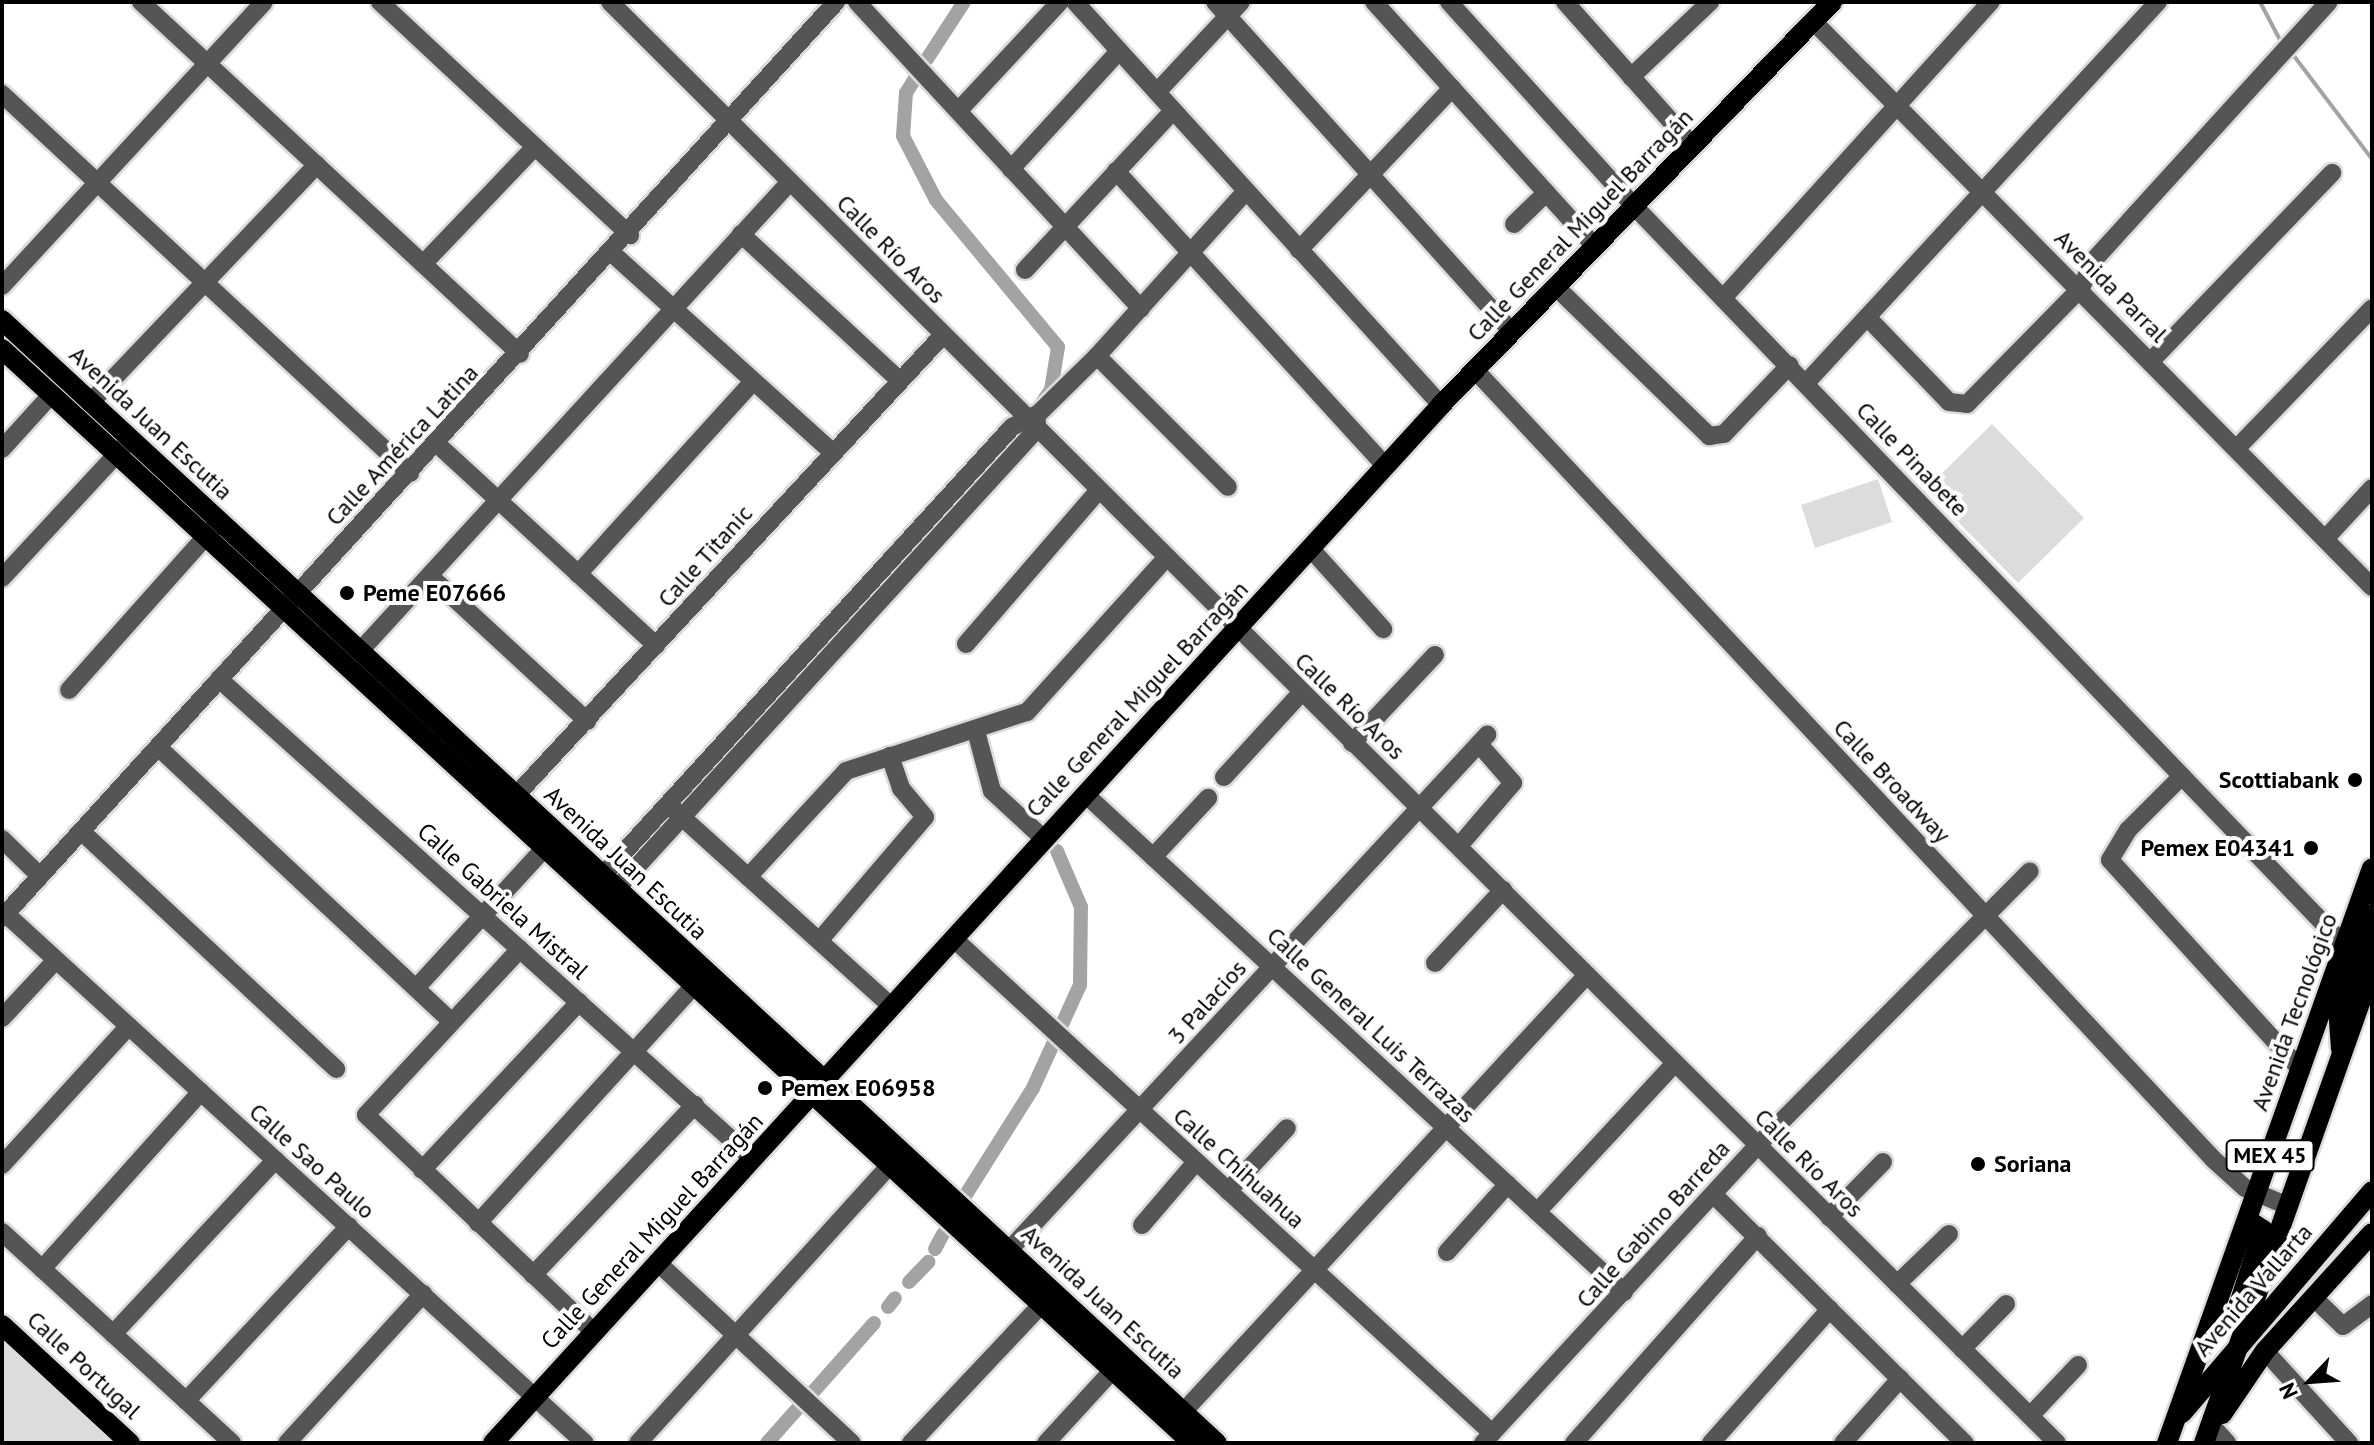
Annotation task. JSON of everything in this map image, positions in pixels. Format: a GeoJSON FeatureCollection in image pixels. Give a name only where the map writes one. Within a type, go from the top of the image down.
{"type":"FeatureCollection","features":[{"type":"Feature","properties":{"kind":"main road","name":"Calle General Miguel Barragán"},"geometry":{"type":"LineString","coordinates":[[493,1443],[1441,405],[1832,2]]}},
{"type":"Feature","properties":{"kind":"main road","name":"Avenida Juan Escutia"},"geometry":{"type":"LineString","coordinates":[[2,320],[90,403],[123,447],[205,537],[360,651],[509,803],[544,849],[603,889],[692,988],[817,1089],[887,1168],[948,1210]]}},
{"type":"Feature","properties":{"kind":"main road","name":"Avenida Juan Escutia"},"geometry":{"type":"LineString","coordinates":[[2,349],[51,395],[219,521],[290,600],[1185,1431]]}},
{"type":"Feature","properties":{"kind":"main road","name":"Avenida Tecnológico"},"geometry":{"type":"LineString","coordinates":[[2170,1433],[2371,874]]}},
{"type":"Feature","properties":{"kind":"main road"},"geometry":{"type":"LineString","coordinates":[[2372,915],[2361,948],[2372,972]]}},
{"type":"Feature","properties":{"kind":"main road"},"geometry":{"type":"LineString","coordinates":[[2342,1053],[2339,1018],[2354,965],[2345,946]]}},
{"type":"Feature","properties":{"kind":"main road","name":"MEX 45"},"geometry":{"type":"LineString","coordinates":[[2208,1434],[2372,972]]}},
{"type":"Feature","properties":{"kind":"main road","name":"Avenida Vallarta"},"geometry":{"type":"LineString","coordinates":[[2170,1433],[2242,1338],[2372,1191]]}},
{"type":"Feature","properties":{"kind":"main road"},"geometry":{"type":"LineString","coordinates":[[2242,1338],[2239,1304],[2263,1230],[2248,1220]]}},
{"type":"Feature","properties":{"kind":"main road","name":"Avenida Vallarta"},"geometry":{"type":"LineString","coordinates":[[2208,1434],[2265,1351],[2372,1233]]}},
{"type":"Feature","properties":{"kind":"main road","name":"Avenida Juan Escutia"},"geometry":{"type":"LineString","coordinates":[[1001,1258],[1040,1306],[1112,1371],[1185,1431],[1217,1443]]}},
{"type":"Feature","properties":{"kind":"main road","name":"Calle Portugal"},"geometry":{"type":"LineString","coordinates":[[2,1325],[130,1443]]}},
{"type":"Feature","properties":{"kind":"street"},"geometry":{"type":"LineString","coordinates":[[141,2],[520,354]]}},
{"type":"Feature","properties":{"kind":"street"},"geometry":{"type":"LineString","coordinates":[[2,286],[264,2]]}},
{"type":"Feature","properties":{"kind":"street"},"geometry":{"type":"LineString","coordinates":[[380,2],[630,235]]}},
{"type":"Feature","properties":{"kind":"street","name":"Calle Río Aros"},"geometry":{"type":"LineString","coordinates":[[610,2],[789,183],[1032,420],[1236,630],[1418,804],[2057,1443]]}},
{"type":"Feature","properties":{"kind":"street","name":"Calle América Latina"},"geometry":{"type":"LineString","coordinates":[[4,916],[290,600],[613,254],[836,2]]}},
{"type":"Feature","properties":{"kind":"street"},"geometry":{"type":"LineString","coordinates":[[857,2],[961,108],[1011,169],[1141,309]]}},
{"type":"Feature","properties":{"kind":"street"},"geometry":{"type":"LineString","coordinates":[[961,108],[1060,2]]}},
{"type":"Feature","properties":{"kind":"street"},"geometry":{"type":"LineString","coordinates":[[1075,2],[1441,405]]}},
{"type":"Feature","properties":{"kind":"street"},"geometry":{"type":"LineString","coordinates":[[1215,2],[1511,331]]}},
{"type":"Feature","properties":{"kind":"street"},"geometry":{"type":"LineString","coordinates":[[1157,92],[1241,2]]}},
{"type":"Feature","properties":{"kind":"street"},"geometry":{"type":"LineString","coordinates":[[1374,2],[1595,247]]}},
{"type":"Feature","properties":{"kind":"street","name":"Calle Pinabete"},"geometry":{"type":"LineString","coordinates":[[1449,2],[1634,206],[2345,946]]}},
{"type":"Feature","properties":{"kind":"street"},"geometry":{"type":"LineString","coordinates":[[1631,77],[1710,2]]}},
{"type":"Feature","properties":{"kind":"street"},"geometry":{"type":"LineString","coordinates":[[1724,297],[1991,2]]}},
{"type":"Feature","properties":{"kind":"street"},"geometry":{"type":"LineString","coordinates":[[1806,383],[2158,2]]}},
{"type":"Feature","properties":{"kind":"street"},"geometry":{"type":"LineString","coordinates":[[1867,317],[1949,402],[1960,407],[2081,288],[2093,261],[2329,2]]}},
{"type":"Feature","properties":{"kind":"street"},"geometry":{"type":"LineString","coordinates":[[1572,4],[1631,77],[1693,146]]}},
{"type":"Feature","properties":{"kind":"street","name":"Avenida Parral"},"geometry":{"type":"LineString","coordinates":[[1814,22],[2081,288],[2372,587]]}},
{"type":"Feature","properties":{"kind":"street"},"geometry":{"type":"LineString","coordinates":[[1011,169],[1119,51]]}},
{"type":"Feature","properties":{"kind":"street"},"geometry":{"type":"LineString","coordinates":[[1299,250],[1452,88]]}},
{"type":"Feature","properties":{"kind":"street"},"geometry":{"type":"LineString","coordinates":[[2,94],[410,473]]}},
{"type":"Feature","properties":{"kind":"street"},"geometry":{"type":"LineString","coordinates":[[1025,270],[1067,229],[1173,111]]}},
{"type":"Feature","properties":{"kind":"street"},"geometry":{"type":"LineString","coordinates":[[423,264],[535,147]]}},
{"type":"Feature","properties":{"kind":"street"},"geometry":{"type":"LineString","coordinates":[[90,403],[317,165]]}},
{"type":"Feature","properties":{"kind":"street"},"geometry":{"type":"LineString","coordinates":[[1116,171],[1385,466]]}},
{"type":"Feature","properties":{"kind":"street"},"geometry":{"type":"LineString","coordinates":[[2152,360],[2332,173]]}},
{"type":"Feature","properties":{"kind":"street"},"geometry":{"type":"LineString","coordinates":[[360,651],[789,183]]}},
{"type":"Feature","properties":{"kind":"street"},"geometry":{"type":"LineString","coordinates":[[603,889],[667,803],[887,563],[1097,356],[1246,191]]}},
{"type":"Feature","properties":{"kind":"street"},"geometry":{"type":"LineString","coordinates":[[1514,224],[1546,193]]}},
{"type":"Feature","properties":{"kind":"street"},"geometry":{"type":"LineString","coordinates":[[741,234],[899,380]]}},
{"type":"Feature","properties":{"kind":"street"},"geometry":{"type":"LineString","coordinates":[[613,254],[752,383],[832,452]]}},
{"type":"Feature","properties":{"kind":"street"},"geometry":{"type":"LineString","coordinates":[[1556,287],[1700,429],[1714,437],[1724,434],[1790,365]]}},
{"type":"Feature","properties":{"kind":"street"},"geometry":{"type":"LineString","coordinates":[[2237,448],[2372,308]]}},
{"type":"Feature","properties":{"kind":"street","name":"Calle Titanic"},"geometry":{"type":"LineString","coordinates":[[509,803],[943,335]]}},
{"type":"Feature","properties":{"kind":"street"},"geometry":{"type":"LineString","coordinates":[[1097,356],[1228,487]]}},
{"type":"Feature","properties":{"kind":"street","name":"Calle Broadway"},"geometry":{"type":"LineString","coordinates":[[1475,370],[1982,916],[2213,1159],[2257,1194],[2288,1206]]}},
{"type":"Feature","properties":{"kind":"street"},"geometry":{"type":"LineString","coordinates":[[578,574],[752,383]]}},
{"type":"Feature","properties":{"kind":"street"},"geometry":{"type":"LineString","coordinates":[[2,449],[51,395]]}},
{"type":"Feature","properties":{"kind":"street"},"geometry":{"type":"LineString","coordinates":[[603,889],[683,818],[902,577],[1032,420]]}},
{"type":"Feature","properties":{"kind":"street"},"geometry":{"type":"LineString","coordinates":[[436,443],[656,645]]}},
{"type":"Feature","properties":{"kind":"street"},"geometry":{"type":"LineString","coordinates":[[2,578],[123,447]]}},
{"type":"Feature","properties":{"kind":"street"},"geometry":{"type":"LineString","coordinates":[[2325,539],[2372,488]]}},
{"type":"Feature","properties":{"kind":"street"},"geometry":{"type":"LineString","coordinates":[[966,644],[1098,491]]}},
{"type":"Feature","properties":{"kind":"street"},"geometry":{"type":"LineString","coordinates":[[69,690],[219,521]]}},
{"type":"Feature","properties":{"kind":"street"},"geometry":{"type":"LineString","coordinates":[[1311,549],[1383,629]]}},
{"type":"Feature","properties":{"kind":"street"},"geometry":{"type":"LineString","coordinates":[[748,877],[842,774],[890,756],[976,731],[1033,706],[1166,558]]}},
{"type":"Feature","properties":{"kind":"street"},"geometry":{"type":"LineString","coordinates":[[887,563],[902,577]]}},
{"type":"Feature","properties":{"kind":"street"},"geometry":{"type":"LineString","coordinates":[[430,576],[587,721]]}},
{"type":"Feature","properties":{"kind":"street"},"geometry":{"type":"LineString","coordinates":[[1352,743],[1435,655]]}},
{"type":"Feature","properties":{"kind":"street"},"geometry":{"type":"LineString","coordinates":[[791,668],[807,681]]}},
{"type":"Feature","properties":{"kind":"street","name":"Calle Gabriela Mistral"},"geometry":{"type":"LineString","coordinates":[[219,679],[753,1159]]}},
{"type":"Feature","properties":{"kind":"street"},"geometry":{"type":"LineString","coordinates":[[1224,777],[1301,693]]}},
{"type":"Feature","properties":{"kind":"street"},"geometry":{"type":"LineString","coordinates":[[976,731],[995,796],[1044,839]]}},
{"type":"Feature","properties":{"kind":"street","name":"3 Palacios"},"geometry":{"type":"LineString","coordinates":[[1001,1258],[1140,1111],[1418,804],[1483,740],[1513,783],[1459,846]]}},
{"type":"Feature","properties":{"kind":"street"},"geometry":{"type":"LineString","coordinates":[[158,747],[451,1021]]}},
{"type":"Feature","properties":{"kind":"street"},"geometry":{"type":"LineString","coordinates":[[819,941],[925,817],[899,783],[890,756]]}},
{"type":"Feature","properties":{"kind":"street"},"geometry":{"type":"LineString","coordinates":[[2182,776],[2128,830],[2110,860],[2301,1070]]}},
{"type":"Feature","properties":{"kind":"street","name":"Calle General Luis Terrazas"},"geometry":{"type":"LineString","coordinates":[[1085,794],[1624,1292]]}},
{"type":"Feature","properties":{"kind":"street"},"geometry":{"type":"LineString","coordinates":[[1153,857],[1208,798]]}},
{"type":"Feature","properties":{"kind":"street"},"geometry":{"type":"LineString","coordinates":[[667,803],[891,1006]]}},
{"type":"Feature","properties":{"kind":"street"},"geometry":{"type":"LineString","coordinates":[[81,831],[336,1069]]}},
{"type":"Feature","properties":{"kind":"street"},"geometry":{"type":"LineString","coordinates":[[2,839],[40,876]]}},
{"type":"Feature","properties":{"kind":"street"},"geometry":{"type":"LineString","coordinates":[[416,988],[544,849]]}},
{"type":"Feature","properties":{"kind":"street","name":"Calle Gabino Barreda"},"geometry":{"type":"LineString","coordinates":[[1488,1438],[1757,1146],[2030,871]]}},
{"type":"Feature","properties":{"kind":"street"},"geometry":{"type":"LineString","coordinates":[[1435,963],[1503,890]]}},
{"type":"Feature","properties":{"kind":"street","name":"Calle Sao Paulo"},"geometry":{"type":"LineString","coordinates":[[4,916],[129,1026],[585,1443]]}},
{"type":"Feature","properties":{"kind":"street","name":"Calle Chihuahua"},"geometry":{"type":"LineString","coordinates":[[953,938],[1317,1272],[1488,1438]]}},
{"type":"Feature","properties":{"kind":"street"},"geometry":{"type":"LineString","coordinates":[[520,949],[366,1115],[594,1332]]}},
{"type":"Feature","properties":{"kind":"street"},"geometry":{"type":"LineString","coordinates":[[2,1018],[56,960]]}},
{"type":"Feature","properties":{"kind":"street"},"geometry":{"type":"LineString","coordinates":[[1185,1431],[1317,1272],[1587,975]]}},
{"type":"Feature","properties":{"kind":"street"},"geometry":{"type":"LineString","coordinates":[[478,1223],[692,988]]}},
{"type":"Feature","properties":{"kind":"street"},"geometry":{"type":"LineString","coordinates":[[422,1170],[579,1002]]}},
{"type":"Feature","properties":{"kind":"street"},"geometry":{"type":"LineString","coordinates":[[2,1165],[129,1026]]}},
{"type":"Feature","properties":{"kind":"street"},"geometry":{"type":"LineString","coordinates":[[1537,1212],[1675,1063]]}},
{"type":"Feature","properties":{"kind":"street"},"geometry":{"type":"LineString","coordinates":[[42,1269],[201,1092]]}},
{"type":"Feature","properties":{"kind":"street"},"geometry":{"type":"LineString","coordinates":[[533,1275],[695,1105]]}},
{"type":"Feature","properties":{"kind":"street"},"geometry":{"type":"LineString","coordinates":[[1228,1191],[1287,1128]]}},
{"type":"Feature","properties":{"kind":"street"},"geometry":{"type":"LineString","coordinates":[[113,1334],[275,1160]]}},
{"type":"Feature","properties":{"kind":"street"},"geometry":{"type":"LineString","coordinates":[[1142,1225],[1196,1162]]}},
{"type":"Feature","properties":{"kind":"street"},"geometry":{"type":"LineString","coordinates":[[1829,1217],[1883,1162]]}},
{"type":"Feature","properties":{"kind":"street"},"geometry":{"type":"LineString","coordinates":[[638,1443],[887,1168]]}},
{"type":"Feature","properties":{"kind":"street"},"geometry":{"type":"LineString","coordinates":[[1447,1252],[1508,1184]]}},
{"type":"Feature","properties":{"kind":"street"},"geometry":{"type":"LineString","coordinates":[[1714,1195],[1965,1443]]}},
{"type":"Feature","properties":{"kind":"street"},"geometry":{"type":"LineString","coordinates":[[186,1401],[349,1226]]}},
{"type":"Feature","properties":{"kind":"street"},"geometry":{"type":"LineString","coordinates":[[2,1232],[232,1443]]}},
{"type":"Feature","properties":{"kind":"street"},"geometry":{"type":"LineString","coordinates":[[1897,1284],[1949,1234]]}},
{"type":"Feature","properties":{"kind":"street"},"geometry":{"type":"LineString","coordinates":[[1574,1443],[1758,1236]]}},
{"type":"Feature","properties":{"kind":"street"},"geometry":{"type":"LineString","coordinates":[[657,1262],[852,1443]]}},
{"type":"Feature","properties":{"kind":"street"},"geometry":{"type":"LineString","coordinates":[[287,1443],[423,1294]]}},
{"type":"Feature","properties":{"kind":"street"},"geometry":{"type":"LineString","coordinates":[[2314,1298],[2343,1326],[2372,1304]]}},
{"type":"Feature","properties":{"kind":"street"},"geometry":{"type":"LineString","coordinates":[[1962,1349],[2006,1304]]}},
{"type":"Feature","properties":{"kind":"street"},"geometry":{"type":"LineString","coordinates":[[911,1443],[1040,1306]]}},
{"type":"Feature","properties":{"kind":"street"},"geometry":{"type":"LineString","coordinates":[[1711,1443],[1830,1309]]}},
{"type":"Feature","properties":{"kind":"street"},"geometry":{"type":"LineString","coordinates":[[2265,1351],[2349,1443]]}},
{"type":"Feature","properties":{"kind":"street"},"geometry":{"type":"LineString","coordinates":[[2030,1416],[2078,1365]]}},
{"type":"Feature","properties":{"kind":"street"},"geometry":{"type":"LineString","coordinates":[[1046,1443],[1112,1371]]}},
{"type":"Feature","properties":{"kind":"street"},"geometry":{"type":"LineString","coordinates":[[1843,1443],[1900,1379]]}},
{"type":"Feature","properties":{"kind":"street"},"geometry":{"type":"LineString","coordinates":[[2208,1434],[2227,1443]]}},
{"type":"Feature","properties":{"kind":"shaded area"},"geometry":{"type":"Polygon","coordinates":[[[1992,424],[2084,518],[2018,583],[1926,489],[1992,424]]]}},
{"type":"Feature","properties":{"kind":"shaded area"},"geometry":{"type":"Polygon","coordinates":[[[1878,479],[1892,522],[1815,548],[1801,505],[1878,479]]]}},
{"type":"Feature","properties":{"kind":"shaded area"},"geometry":{"type":"Polygon","coordinates":[[[2,1325],[130,1443],[2,1443],[2,1325]]]}},
{"type":"Feature","properties":{"kind":"waterway"},"geometry":{"type":"LineString","coordinates":[[927,59],[964,2]]}},
{"type":"Feature","properties":{"kind":"waterway"},"geometry":{"type":"LineString","coordinates":[[2260,2],[2280,40]]}},
{"type":"Feature","properties":{"kind":"waterway"},"geometry":{"type":"LineString","coordinates":[[2294,56],[2372,159]]}},
{"type":"Feature","properties":{"kind":"waterway"},"geometry":{"type":"LineString","coordinates":[[916,77],[906,93],[903,136],[936,200],[1058,347],[1051,390],[1043,401]]}},
{"type":"Feature","properties":{"kind":"waterway"},"geometry":{"type":"LineString","coordinates":[[914,553],[1027,422]]}},
{"type":"Feature","properties":{"kind":"waterway"},"geometry":{"type":"LineString","coordinates":[[965,1196],[1033,1088],[1080,985],[1081,907],[1057,851]]}},
{"type":"Feature","properties":{"kind":"waterway"},"geometry":{"type":"LineString","coordinates":[[935,1249],[943,1234]]}},
{"type":"Feature","properties":{"kind":"waterway"},"geometry":{"type":"LineString","coordinates":[[909,1282],[928,1262]]}},
{"type":"Feature","properties":{"kind":"waterway"},"geometry":{"type":"LineString","coordinates":[[888,1307],[895,1298]]}},
{"type":"Feature","properties":{"kind":"waterway"},"geometry":{"type":"LineString","coordinates":[[813,1392],[874,1323]]}},
{"type":"Feature","properties":{"kind":"waterway"},"geometry":{"type":"LineString","coordinates":[[767,1443],[799,1407]]}},
{"type":"Feature","properties":{"kind":"place","name":"Peme E07666"},"geometry":{"type":"Point","coordinates":[347,593]}},
{"type":"Feature","properties":{"kind":"place","name":"Scottiabank"},"geometry":{"type":"Point","coordinates":[2355,780]}},
{"type":"Feature","properties":{"kind":"place","name":"Pemex E04341"},"geometry":{"type":"Point","coordinates":[2311,848]}},
{"type":"Feature","properties":{"kind":"place","name":"Pemex E06958"},"geometry":{"type":"Point","coordinates":[765,1088]}},
{"type":"Feature","properties":{"kind":"place","name":"Soriana"},"geometry":{"type":"Point","coordinates":[1978,1164]}}]}
